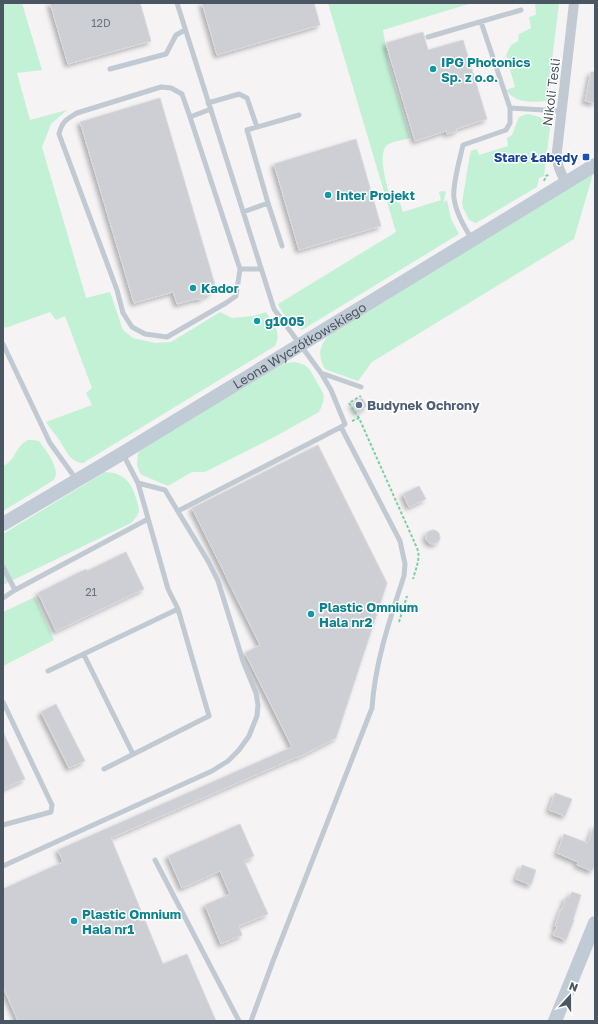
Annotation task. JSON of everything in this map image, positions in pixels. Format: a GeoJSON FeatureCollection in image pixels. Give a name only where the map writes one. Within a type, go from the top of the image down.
{"type":"FeatureCollection","features":[{"type":"Feature","properties":{"kind":"street","name":"Nikoli Tesli"},"geometry":{"type":"LineString","coordinates":[[566,183],[558,169],[556,159],[574,3]]}},
{"type":"Feature","properties":{"kind":"street","name":"Leona Wyczółkowskiego"},"geometry":{"type":"LineString","coordinates":[[3,524],[123,453],[595,165]]}},
{"type":"Feature","properties":{"kind":"street"},"geometry":{"type":"LineString","coordinates":[[555,1021],[595,923]]}},
{"type":"Feature","properties":{"kind":"lane"},"geometry":{"type":"LineString","coordinates":[[177,3],[274,309],[321,373],[331,390],[345,424],[178,511]]}},
{"type":"Feature","properties":{"kind":"lane"},"geometry":{"type":"LineString","coordinates":[[428,37],[521,10]]}},
{"type":"Feature","properties":{"kind":"lane"},"geometry":{"type":"LineString","coordinates":[[472,240],[459,216],[454,197],[455,180],[463,145],[506,130],[510,122],[510,108],[480,22]]}},
{"type":"Feature","properties":{"kind":"lane"},"geometry":{"type":"LineString","coordinates":[[110,69],[166,54],[176,35],[186,30]]}},
{"type":"Feature","properties":{"kind":"lane"},"geometry":{"type":"LineString","coordinates":[[161,87],[171,88],[182,94],[190,117],[240,269],[236,296],[167,337],[145,334],[132,327],[123,313],[117,290],[59,134],[61,126],[66,119],[77,113],[161,87]]}},
{"type":"Feature","properties":{"kind":"lane"},"geometry":{"type":"LineString","coordinates":[[208,103],[239,94],[247,98],[257,127]]}},
{"type":"Feature","properties":{"kind":"lane"},"geometry":{"type":"LineString","coordinates":[[510,108],[561,111]]}},
{"type":"Feature","properties":{"kind":"lane"},"geometry":{"type":"LineString","coordinates":[[190,117],[210,109]]}},
{"type":"Feature","properties":{"kind":"lane"},"geometry":{"type":"LineString","coordinates":[[282,246],[247,130],[299,115]]}},
{"type":"Feature","properties":{"kind":"lane"},"geometry":{"type":"LineString","coordinates":[[243,212],[268,203]]}},
{"type":"Feature","properties":{"kind":"lane"},"geometry":{"type":"LineString","coordinates":[[240,269],[261,269]]}},
{"type":"Feature","properties":{"kind":"lane"},"geometry":{"type":"LineString","coordinates":[[3,344],[50,443],[76,480]]}},
{"type":"Feature","properties":{"kind":"lane"},"geometry":{"type":"LineString","coordinates":[[321,373],[361,387]]}},
{"type":"Feature","properties":{"kind":"lane"},"geometry":{"type":"LineString","coordinates":[[251,1021],[372,708],[373,689],[380,652],[404,576],[405,564],[400,541],[341,427]]}},
{"type":"Feature","properties":{"kind":"lane"},"geometry":{"type":"LineString","coordinates":[[104,769],[209,716],[178,610],[168,588],[138,483],[123,453]]}},
{"type":"Feature","properties":{"kind":"lane"},"geometry":{"type":"LineString","coordinates":[[3,866],[212,771],[228,761],[239,750],[249,736],[257,716],[258,704],[256,693],[243,661],[218,581],[208,561],[165,490],[138,483]]}},
{"type":"Feature","properties":{"kind":"lane"},"geometry":{"type":"LineString","coordinates":[[3,598],[15,590],[148,519]]}},
{"type":"Feature","properties":{"kind":"lane"},"geometry":{"type":"LineString","coordinates":[[3,567],[15,590]]}},
{"type":"Feature","properties":{"kind":"lane"},"geometry":{"type":"LineString","coordinates":[[48,671],[178,610]]}},
{"type":"Feature","properties":{"kind":"lane"},"geometry":{"type":"LineString","coordinates":[[84,655],[133,754]]}},
{"type":"Feature","properties":{"kind":"lane"},"geometry":{"type":"LineString","coordinates":[[3,702],[52,805],[51,812],[3,825]]}},
{"type":"Feature","properties":{"kind":"lane"},"geometry":{"type":"LineString","coordinates":[[155,860],[239,1021]]}},
{"type":"Feature","properties":{"kind":"path"},"geometry":{"type":"LineString","coordinates":[[359,418],[349,403],[361,396]]}},
{"type":"Feature","properties":{"kind":"green space"},"geometry":{"type":"Polygon","coordinates":[[[3,3],[22,3],[42,70],[17,73],[30,120],[67,110],[51,124],[42,147],[86,298],[110,292],[123,330],[133,338],[155,343],[171,342],[220,312],[232,318],[253,316],[266,312],[276,328],[278,336],[275,346],[83,463],[74,460],[71,457],[46,422],[92,405],[86,393],[92,388],[65,316],[56,320],[50,312],[5,328],[3,324],[3,3]]]}},
{"type":"Feature","properties":{"kind":"green space"},"geometry":{"type":"Polygon","coordinates":[[[328,3],[472,3],[383,30],[389,66],[410,138],[389,144],[385,148],[383,154],[385,179],[391,200],[400,203],[403,212],[441,200],[439,192],[446,192],[444,202],[447,200],[451,219],[459,234],[302,330],[285,315],[278,304],[396,232],[328,3]]]}},
{"type":"Feature","properties":{"kind":"green space"},"geometry":{"type":"Polygon","coordinates":[[[535,3],[559,3],[547,101],[530,102],[515,98],[506,90],[515,87],[506,55],[511,45],[518,41],[519,34],[531,28],[529,17],[536,15],[535,3]]]}},
{"type":"Feature","properties":{"kind":"green space"},"geometry":{"type":"Polygon","coordinates":[[[527,114],[538,116],[547,121],[549,124],[550,128],[544,176],[539,178],[537,187],[476,223],[469,220],[462,203],[471,151],[477,149],[479,155],[508,146],[507,138],[512,135],[519,117],[527,114]]]}},
{"type":"Feature","properties":{"kind":"green space"},"geometry":{"type":"Polygon","coordinates":[[[593,174],[574,239],[372,362],[358,381],[327,370],[324,367],[320,352],[322,345],[328,336],[593,174]]]}},
{"type":"Feature","properties":{"kind":"green space"},"geometry":{"type":"Polygon","coordinates":[[[294,362],[307,367],[314,376],[324,395],[319,412],[276,436],[205,472],[192,472],[168,486],[142,475],[139,471],[137,465],[138,453],[141,450],[279,365],[294,362]]]}},
{"type":"Feature","properties":{"kind":"green space"},"geometry":{"type":"Polygon","coordinates":[[[28,440],[39,441],[52,460],[56,470],[56,475],[54,480],[3,511],[3,466],[12,459],[21,445],[28,440]]]}},
{"type":"Feature","properties":{"kind":"green space"},"geometry":{"type":"Polygon","coordinates":[[[105,472],[121,476],[132,487],[139,509],[139,512],[134,520],[131,523],[3,585],[3,534],[105,472]]]}},
{"type":"Feature","properties":{"kind":"green space"},"geometry":{"type":"Polygon","coordinates":[[[35,597],[54,640],[3,666],[3,612],[35,597]]]}},
{"type":"Feature","properties":{"kind":"building"},"geometry":{"type":"Polygon","coordinates":[[[50,3],[140,3],[151,41],[68,64],[50,3]]]}},
{"type":"Feature","properties":{"kind":"building"},"geometry":{"type":"Polygon","coordinates":[[[202,3],[314,3],[320,25],[217,55],[202,3]]]}},
{"type":"Feature","properties":{"kind":"building","name":"IPG Photonics Sp. z o.o."},"geometry":{"type":"Polygon","coordinates":[[[423,32],[428,50],[463,40],[487,119],[456,129],[457,131],[447,134],[446,131],[415,141],[386,43],[423,32]]]}},
{"type":"Feature","properties":{"kind":"building"},"geometry":{"type":"Polygon","coordinates":[[[591,72],[595,72],[595,103],[585,101],[591,72]]]}},
{"type":"Feature","properties":{"kind":"building"},"geometry":{"type":"Polygon","coordinates":[[[160,98],[215,285],[210,294],[204,296],[202,299],[177,304],[173,292],[134,303],[80,122],[160,98]]]}},
{"type":"Feature","properties":{"kind":"building","name":"Inter Projekt"},"geometry":{"type":"Polygon","coordinates":[[[356,139],[381,226],[299,250],[274,164],[356,139]]]}},
{"type":"Feature","properties":{"kind":"building","name":"Budynek Ochrony"},"geometry":{"type":"Polygon","coordinates":[[[362,398],[367,406],[357,413],[352,404],[362,398]]]}},
{"type":"Feature","properties":{"kind":"building"},"geometry":{"type":"Polygon","coordinates":[[[318,445],[387,583],[336,738],[297,758],[111,838],[163,964],[187,954],[216,1021],[18,1021],[3,987],[3,889],[63,862],[58,850],[292,747],[245,653],[260,645],[192,508],[318,445]]]}},
{"type":"Feature","properties":{"kind":"building"},"geometry":{"type":"Polygon","coordinates":[[[419,486],[426,499],[409,507],[403,494],[419,486]]]}},
{"type":"Feature","properties":{"kind":"building"},"geometry":{"type":"Polygon","coordinates":[[[430,530],[436,530],[440,534],[440,540],[436,544],[430,544],[426,540],[426,534],[430,530]]]}},
{"type":"Feature","properties":{"kind":"building"},"geometry":{"type":"Polygon","coordinates":[[[126,552],[144,589],[56,631],[38,593],[86,569],[87,571],[126,552]]]}},
{"type":"Feature","properties":{"kind":"building"},"geometry":{"type":"Polygon","coordinates":[[[56,704],[85,761],[69,768],[41,712],[56,704]]]}},
{"type":"Feature","properties":{"kind":"building"},"geometry":{"type":"Polygon","coordinates":[[[3,732],[25,779],[3,789],[3,732]]]}},
{"type":"Feature","properties":{"kind":"building"},"geometry":{"type":"Polygon","coordinates":[[[555,793],[572,799],[565,816],[549,810],[555,793]]]}},
{"type":"Feature","properties":{"kind":"building"},"geometry":{"type":"Polygon","coordinates":[[[240,824],[254,856],[244,861],[268,914],[239,926],[242,935],[221,944],[205,905],[230,894],[220,871],[182,888],[168,856],[240,824]]]}},
{"type":"Feature","properties":{"kind":"building"},"geometry":{"type":"Polygon","coordinates":[[[594,826],[595,863],[592,871],[577,865],[578,862],[557,853],[564,834],[588,843],[594,826]]]}},
{"type":"Feature","properties":{"kind":"building"},"geometry":{"type":"Polygon","coordinates":[[[522,865],[536,870],[531,885],[516,879],[522,865]]]}},
{"type":"Feature","properties":{"kind":"building"},"geometry":{"type":"Polygon","coordinates":[[[572,892],[581,895],[574,920],[566,940],[553,935],[566,897],[569,898],[572,892]]]}},
{"type":"Feature","properties":{"kind":"place","name":"IPG Photonics Sp. z o.o."},"geometry":{"type":"Point","coordinates":[433,69]}},
{"type":"Feature","properties":{"kind":"place","name":"Stare Łabędy"},"geometry":{"type":"Point","coordinates":[586,157]}},
{"type":"Feature","properties":{"kind":"place","name":"Inter Projekt"},"geometry":{"type":"Point","coordinates":[328,195]}},
{"type":"Feature","properties":{"kind":"place","name":"Kador"},"geometry":{"type":"Point","coordinates":[193,288]}},
{"type":"Feature","properties":{"kind":"place","name":"g1005"},"geometry":{"type":"Point","coordinates":[257,321]}},
{"type":"Feature","properties":{"kind":"place","name":"Budynek Ochrony"},"geometry":{"type":"Point","coordinates":[359,405]}},
{"type":"Feature","properties":{"kind":"place","name":"Plastic Omnium Hala nr2"},"geometry":{"type":"Point","coordinates":[311,614]}},
{"type":"Feature","properties":{"kind":"place","name":"Plastic Omnium Hala nr1"},"geometry":{"type":"Point","coordinates":[74,921]}}]}
